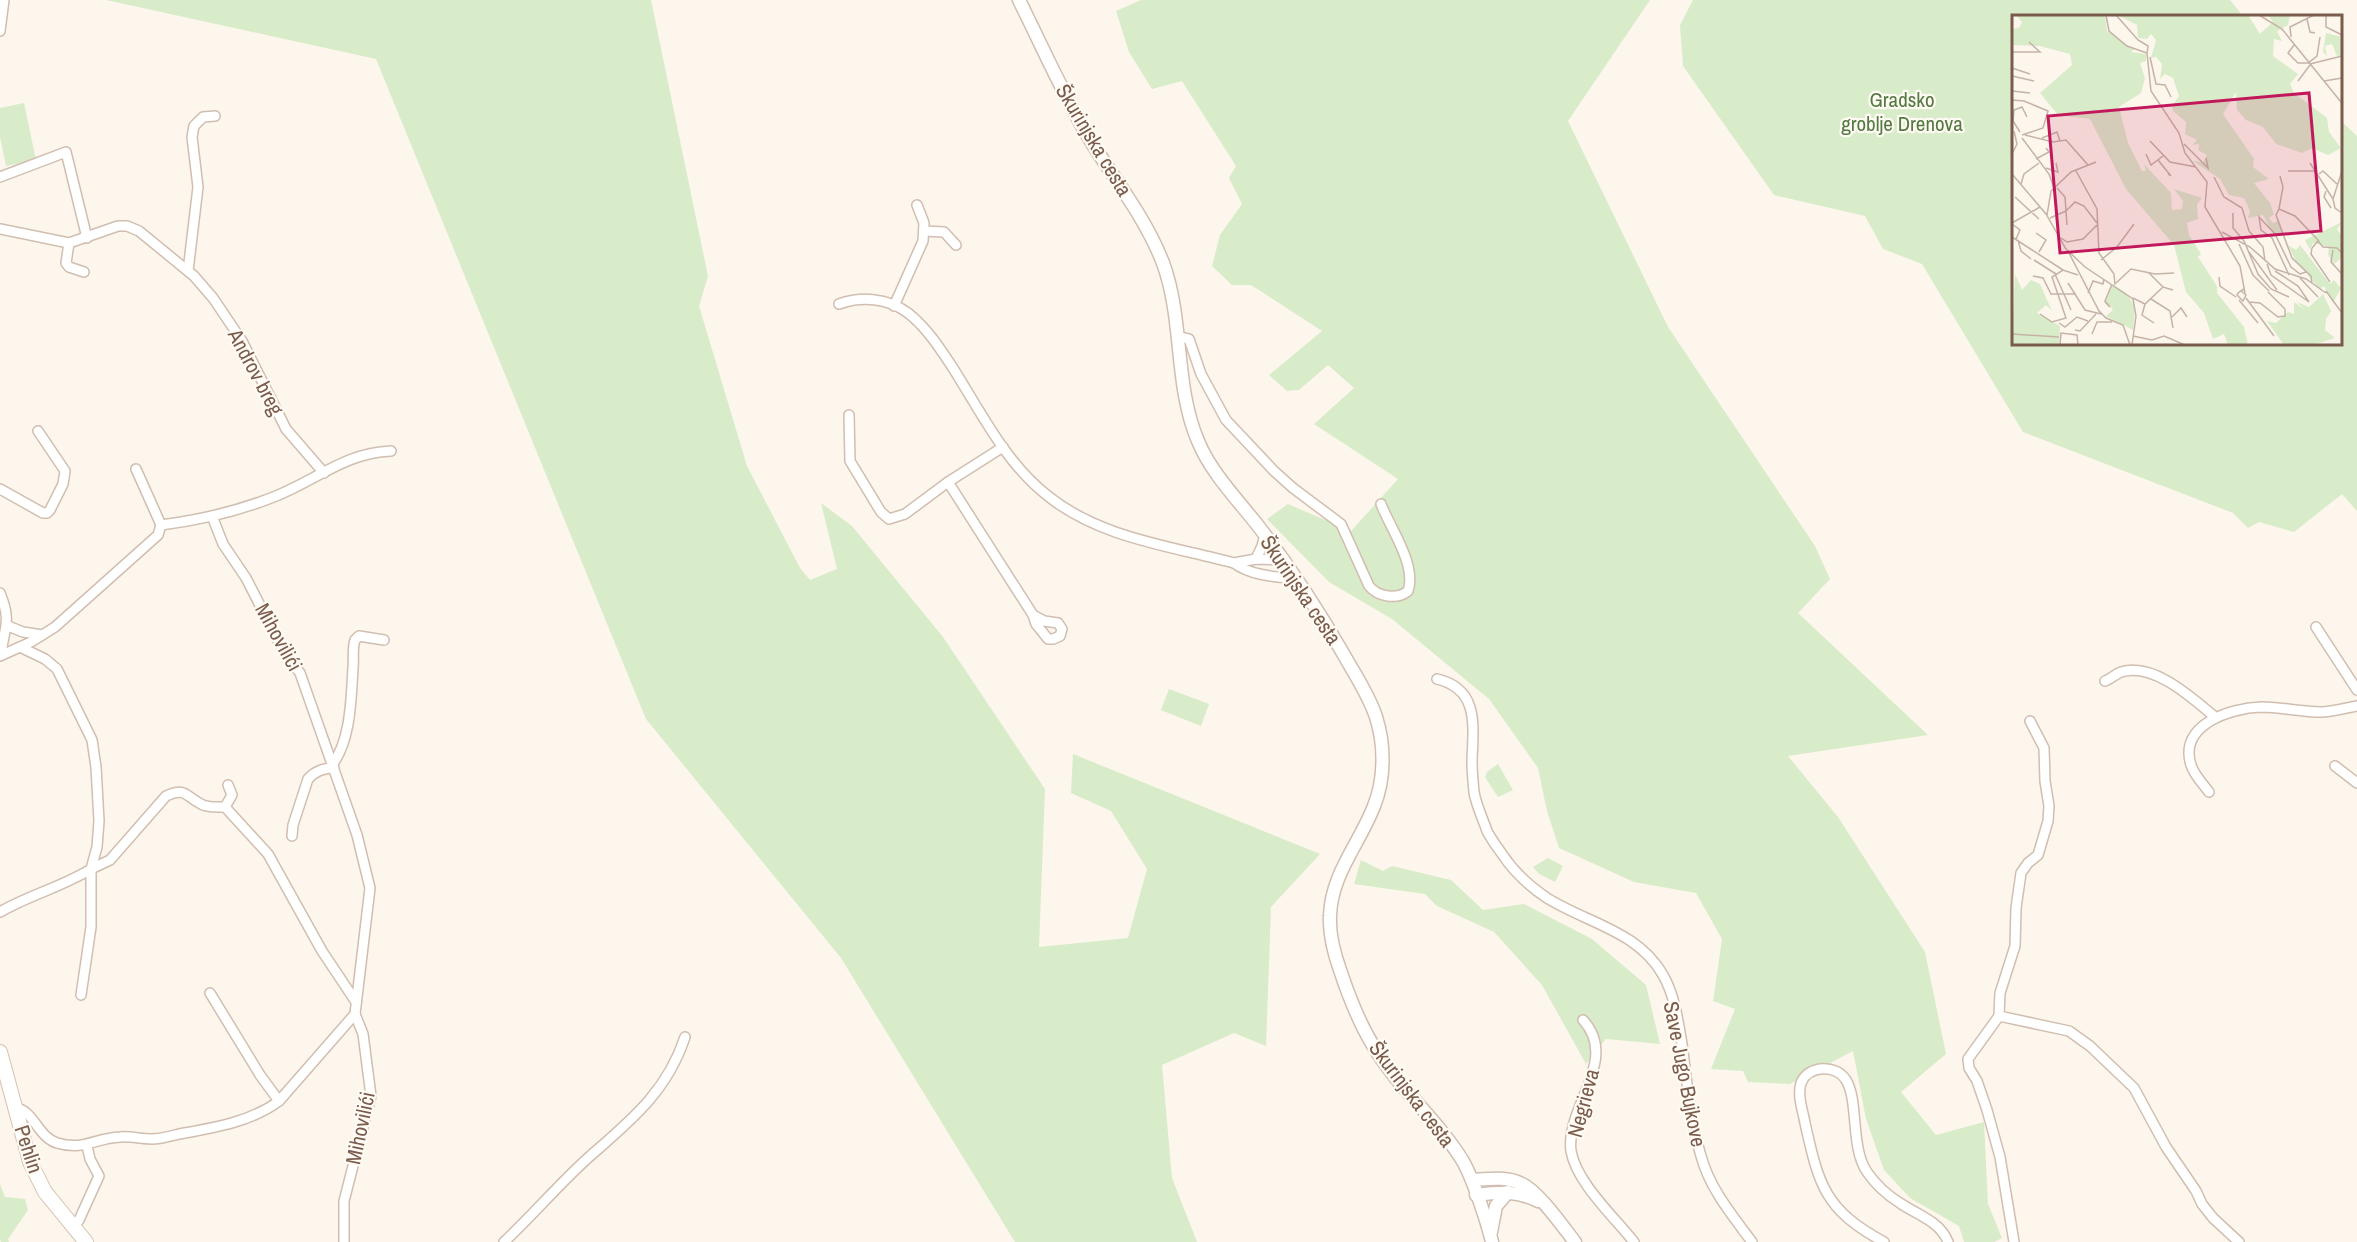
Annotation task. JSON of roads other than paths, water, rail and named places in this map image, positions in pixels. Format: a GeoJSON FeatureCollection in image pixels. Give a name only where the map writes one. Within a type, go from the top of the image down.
{"type":"FeatureCollection","features":[{"type":"Feature","properties":{"kind":"main road","name":"Pehlin"},"geometry":{"type":"LineString","coordinates":[[0,1052],[30,1162],[45,1192],[79,1237]]}},
{"type":"Feature","properties":{"kind":"street"},"geometry":{"type":"LineString","coordinates":[[0,31],[4,0]]}},
{"type":"Feature","properties":{"kind":"street","name":"Škurinjska cesta"},"geometry":{"type":"LineString","coordinates":[[1019,0],[1071,107],[1147,227],[1167,276],[1188,411],[1198,443],[1215,470],[1298,579],[1363,688],[1376,717],[1382,746],[1382,777],[1374,806],[1340,872],[1330,915],[1332,944],[1355,1011],[1374,1049],[1449,1142],[1472,1180],[1491,1239]]}},
{"type":"Feature","properties":{"kind":"street"},"geometry":{"type":"LineString","coordinates":[[188,271],[198,187],[192,137],[194,126],[203,117],[215,116]]}},
{"type":"Feature","properties":{"kind":"street"},"geometry":{"type":"LineString","coordinates":[[0,177],[66,152],[87,238]]}},
{"type":"Feature","properties":{"kind":"street"},"geometry":{"type":"LineString","coordinates":[[894,306],[908,272],[919,253],[924,223],[917,205]]}},
{"type":"Feature","properties":{"kind":"street","name":"Androv breg"},"geometry":{"type":"LineString","coordinates":[[0,229],[69,243],[118,226],[127,226],[139,231],[188,271],[213,298],[242,341],[286,429],[324,473]]}},
{"type":"Feature","properties":{"kind":"street"},"geometry":{"type":"LineString","coordinates":[[924,231],[944,232],[956,245]]}},
{"type":"Feature","properties":{"kind":"street"},"geometry":{"type":"LineString","coordinates":[[69,243],[66,263],[69,267],[84,272]]}},
{"type":"Feature","properties":{"kind":"street"},"geometry":{"type":"LineString","coordinates":[[839,304],[865,299],[880,300],[907,312],[931,336],[1003,447],[1033,484],[1076,516],[1122,534],[1234,564],[1240,568],[1270,576],[1298,579]]}},
{"type":"Feature","properties":{"kind":"street"},"geometry":{"type":"LineString","coordinates":[[1178,336],[1189,339],[1201,374],[1226,420],[1274,471],[1341,524],[1373,591],[1398,596],[1404,594],[1410,586],[1407,561],[1381,504]]}},
{"type":"Feature","properties":{"kind":"street"},"geometry":{"type":"LineString","coordinates":[[849,415],[850,461],[881,512],[890,519],[905,514],[948,482],[1003,447]]}},
{"type":"Feature","properties":{"kind":"street"},"geometry":{"type":"LineString","coordinates":[[0,489],[43,513],[50,510],[63,484],[65,471],[38,431]]}},
{"type":"Feature","properties":{"kind":"street"},"geometry":{"type":"LineString","coordinates":[[161,525],[230,512],[274,497],[347,459],[370,452],[391,452]]}},
{"type":"Feature","properties":{"kind":"street"},"geometry":{"type":"LineString","coordinates":[[0,655],[42,635],[72,613],[121,566],[158,535],[161,525],[136,469]]}},
{"type":"Feature","properties":{"kind":"street"},"geometry":{"type":"LineString","coordinates":[[948,482],[1033,615]]}},
{"type":"Feature","properties":{"kind":"street","name":"Mihovilići"},"geometry":{"type":"LineString","coordinates":[[212,516],[223,544],[246,578],[285,654],[300,673],[357,835],[370,888],[355,1014],[363,1034],[371,1096],[345,1201],[344,1242]]}},
{"type":"Feature","properties":{"kind":"street"},"geometry":{"type":"LineString","coordinates":[[1256,559],[1265,534]]}},
{"type":"Feature","properties":{"kind":"street"},"geometry":{"type":"LineString","coordinates":[[1234,564],[1256,559],[1284,560]]}},
{"type":"Feature","properties":{"kind":"street"},"geometry":{"type":"LineString","coordinates":[[0,593],[6,608],[8,626],[0,655]]}},
{"type":"Feature","properties":{"kind":"street"},"geometry":{"type":"LineString","coordinates":[[8,626],[22,632],[42,635]]}},
{"type":"Feature","properties":{"kind":"street"},"geometry":{"type":"LineString","coordinates":[[2316,627],[2357,690]]}},
{"type":"Feature","properties":{"kind":"street"},"geometry":{"type":"LineString","coordinates":[[292,836],[293,825],[308,779],[313,773],[333,766],[339,756],[347,724],[355,640],[359,636],[384,640]]}},
{"type":"Feature","properties":{"kind":"street"},"geometry":{"type":"LineString","coordinates":[[20,647],[45,658],[57,669],[92,740],[99,821],[97,847],[91,869],[91,927],[81,995]]}},
{"type":"Feature","properties":{"kind":"street"},"geometry":{"type":"LineString","coordinates":[[2105,681],[2121,672],[2133,671],[2151,675],[2168,681],[2215,717]]}},
{"type":"Feature","properties":{"kind":"street","name":"Save Jugo Bujkove"},"geometry":{"type":"LineString","coordinates":[[1437,679],[1448,681],[1459,689],[1468,702],[1474,722],[1472,762],[1474,796],[1488,834],[1510,867],[1530,886],[1549,899],[1618,932],[1646,951],[1663,975],[1678,1018],[1701,1157],[1714,1190],[1752,1242]]}},
{"type":"Feature","properties":{"kind":"street"},"geometry":{"type":"LineString","coordinates":[[2209,792],[2192,766],[2189,748],[2190,742],[2215,717],[2260,707],[2324,712],[2357,706]]}},
{"type":"Feature","properties":{"kind":"street"},"geometry":{"type":"LineString","coordinates":[[2014,1242],[2000,1157],[1977,1081],[1969,1068],[1968,1059],[1999,1016],[2000,993],[2015,946],[2016,908],[2021,873],[2038,855],[2048,821],[2049,806],[2045,781],[2044,748],[2030,721]]}},
{"type":"Feature","properties":{"kind":"street"},"geometry":{"type":"LineString","coordinates":[[2335,766],[2357,783]]}},
{"type":"Feature","properties":{"kind":"street"},"geometry":{"type":"LineString","coordinates":[[225,807],[232,795],[228,785]]}},
{"type":"Feature","properties":{"kind":"street"},"geometry":{"type":"LineString","coordinates":[[0,912],[20,901],[71,882],[110,860],[166,796],[176,792],[186,793],[202,805],[225,807],[268,854],[322,951],[356,1002]]}},
{"type":"Feature","properties":{"kind":"street"},"geometry":{"type":"LineString","coordinates":[[210,993],[260,1075],[279,1101]]}},
{"type":"Feature","properties":{"kind":"street"},"geometry":{"type":"LineString","coordinates":[[16,1108],[25,1110],[51,1141],[71,1145],[87,1146],[102,1140],[121,1137],[154,1139],[217,1126],[262,1112],[279,1101],[355,1014]]}},
{"type":"Feature","properties":{"kind":"street"},"geometry":{"type":"LineString","coordinates":[[1999,1016],[2069,1031],[2090,1046],[2134,1088],[2166,1147],[2196,1191],[2202,1204],[2213,1218],[2239,1242]]}},
{"type":"Feature","properties":{"kind":"street","name":"Negrieva"},"geometry":{"type":"LineString","coordinates":[[1582,1020],[1593,1034],[1595,1066],[1571,1136],[1572,1154],[1588,1185],[1634,1242]]}},
{"type":"Feature","properties":{"kind":"street"},"geometry":{"type":"LineString","coordinates":[[504,1242],[588,1157],[619,1133],[650,1099],[669,1074],[685,1037]]}},
{"type":"Feature","properties":{"kind":"street"},"geometry":{"type":"LineString","coordinates":[[1884,1242],[1847,1218],[1824,1190],[1818,1176],[1800,1097],[1801,1084],[1812,1071],[1822,1068],[1836,1071],[1846,1080],[1857,1142],[1865,1170],[1879,1187],[1938,1226],[1948,1242]]}},
{"type":"Feature","properties":{"kind":"street"},"geometry":{"type":"LineString","coordinates":[[79,1237],[79,1220],[99,1176],[90,1160],[87,1146]]}},
{"type":"Feature","properties":{"kind":"street"},"geometry":{"type":"LineString","coordinates":[[1472,1180],[1497,1178],[1521,1183],[1531,1189],[1575,1242]]}},
{"type":"Feature","properties":{"kind":"street"},"geometry":{"type":"LineString","coordinates":[[1491,1239],[1496,1206],[1508,1192]]}},
{"type":"Feature","properties":{"kind":"street"},"geometry":{"type":"LineString","coordinates":[[1476,1195],[1520,1193],[1542,1202]]}},
{"type":"Feature","properties":{"kind":"park label","name":"Gradsko groblje Drenova"},"geometry":{"type":"Point","coordinates":[1902,111]}}]}
